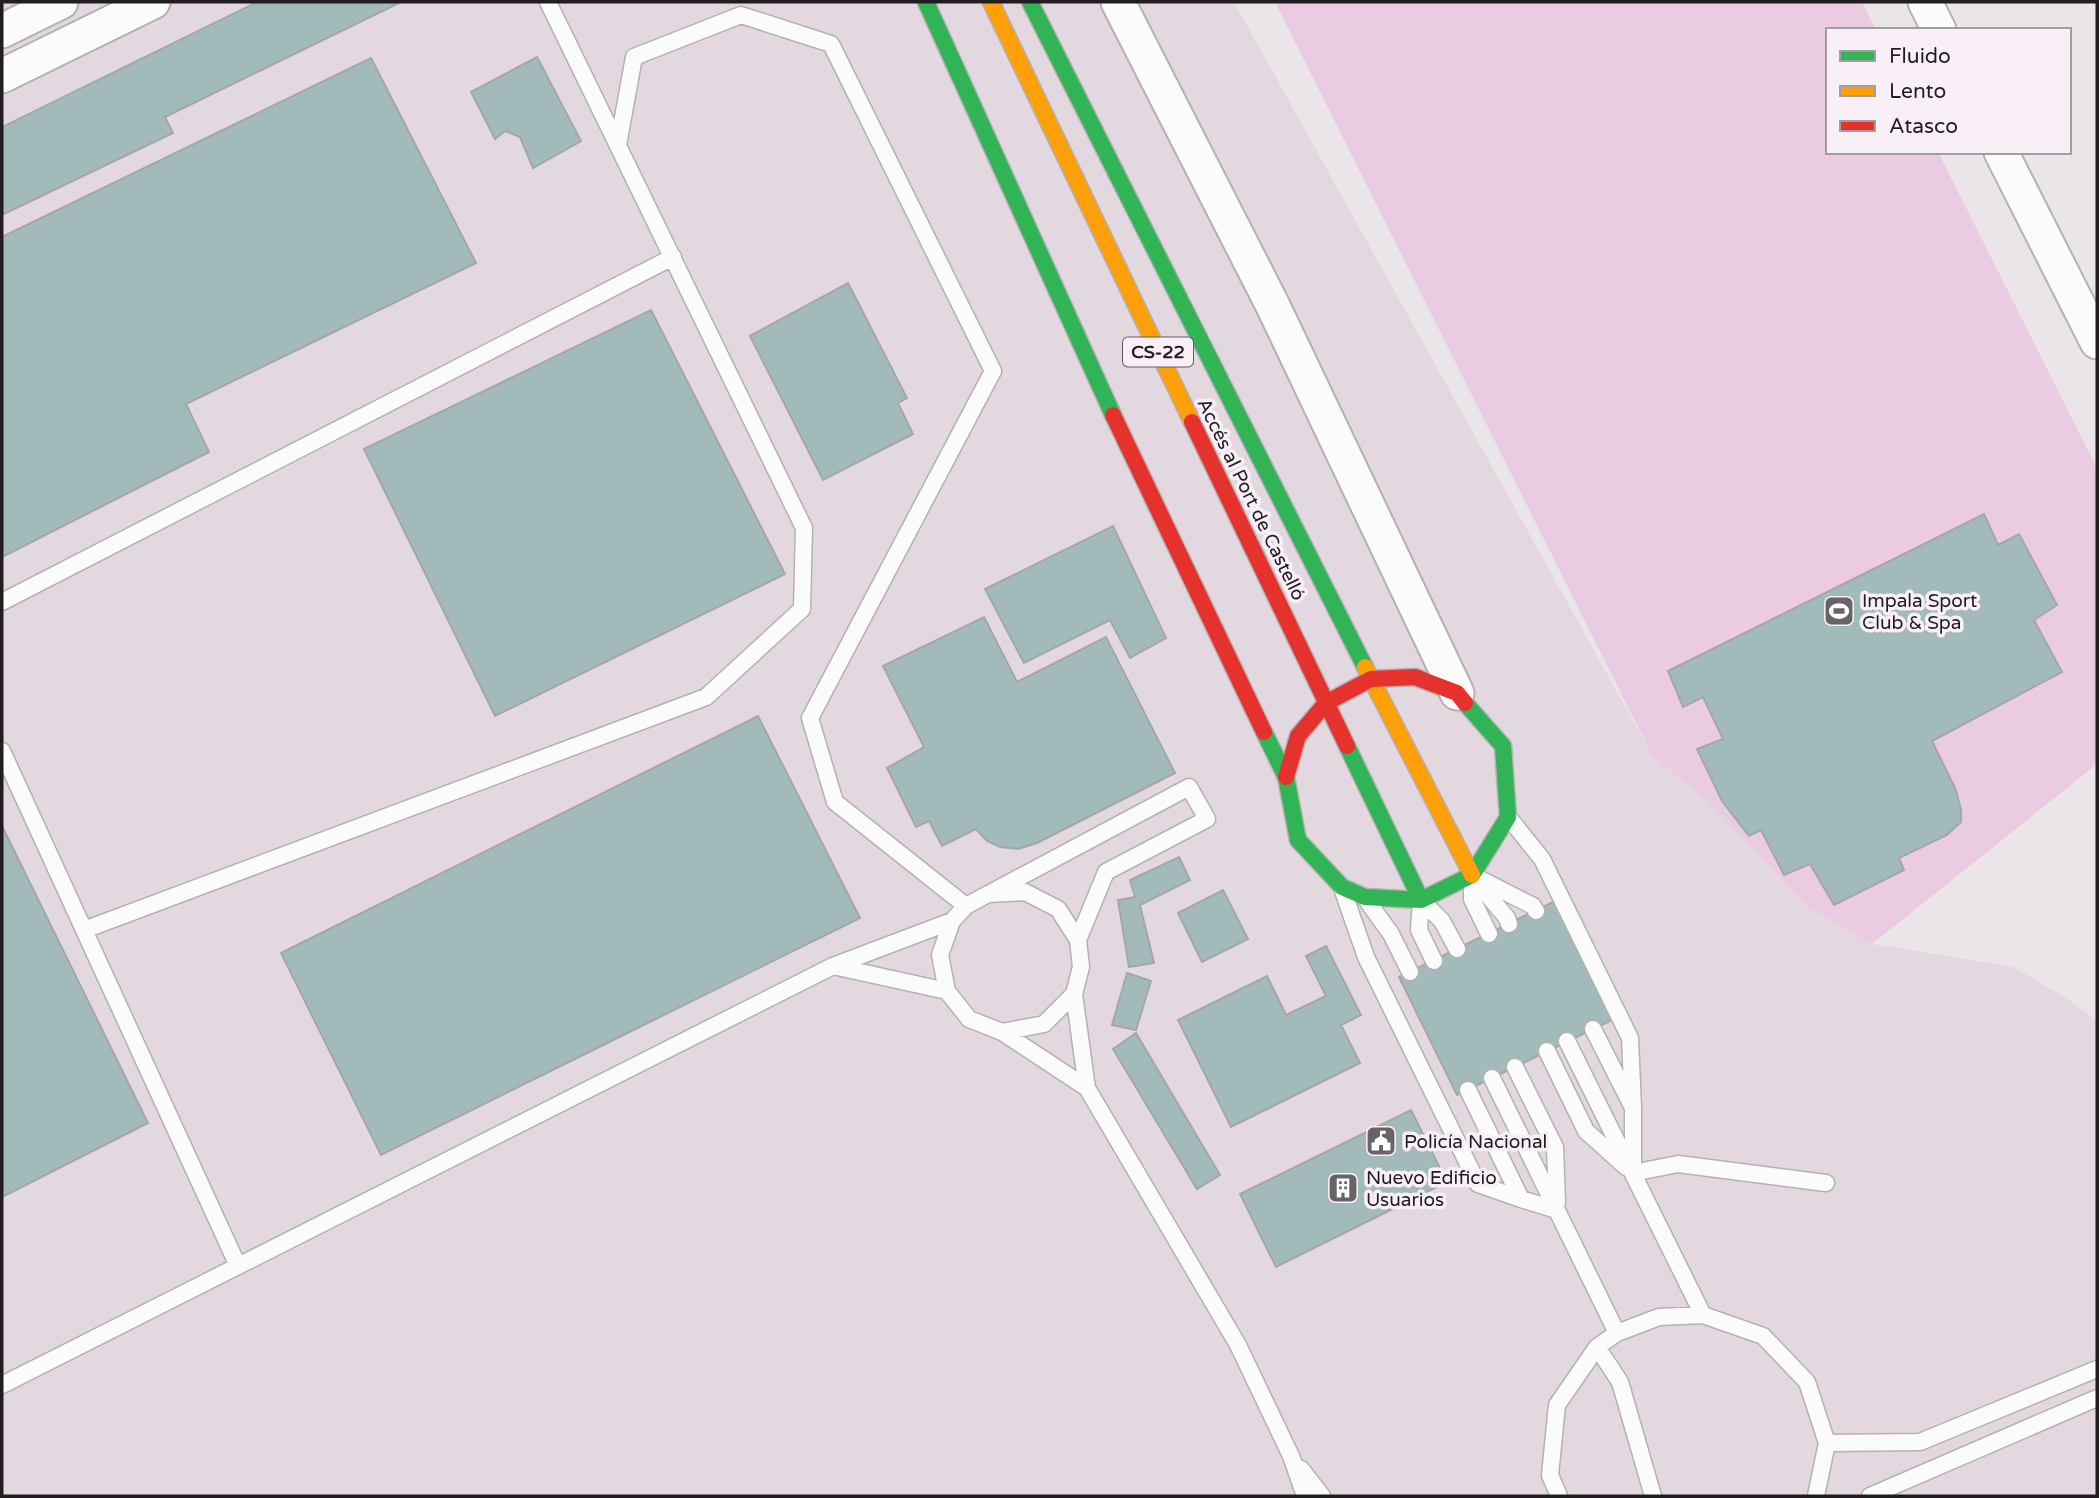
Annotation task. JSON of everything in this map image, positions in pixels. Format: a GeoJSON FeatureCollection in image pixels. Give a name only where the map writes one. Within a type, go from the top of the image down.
{"type":"FeatureCollection","features":[{"type":"Feature","properties":{"kind":"main road"},"geometry":{"type":"LineString","coordinates":[[926,2],[1129,450],[1286,777],[1297,840],[1342,887],[1365,897],[1421,900],[1472,875],[1508,817],[1503,746],[1457,692],[1415,677],[1371,679],[1326,702],[1298,736],[1286,777]]}},
{"type":"Feature","properties":{"kind":"main road","name":"Accés al Port de Castelló"},"geometry":{"type":"LineString","coordinates":[[991,2],[1421,900]]}},
{"type":"Feature","properties":{"kind":"main road","name":"Accés al Port de Castelló"},"geometry":{"type":"LineString","coordinates":[[1030,2],[1472,875]]}},
{"type":"Feature","properties":{"kind":"street"},"geometry":{"type":"LineString","coordinates":[[2,31],[61,2]]}},
{"type":"Feature","properties":{"kind":"street"},"geometry":{"type":"LineString","coordinates":[[2,76],[153,2]]}},
{"type":"Feature","properties":{"kind":"street"},"geometry":{"type":"LineString","coordinates":[[1118,2],[1273,306],[1457,692]]}},
{"type":"Feature","properties":{"kind":"street"},"geometry":{"type":"LineString","coordinates":[[1925,2],[1938,28]]}},
{"type":"Feature","properties":{"kind":"street"},"geometry":{"type":"LineString","coordinates":[[2002,154],[2097,342]]}},
{"type":"Feature","properties":{"kind":"lane"},"geometry":{"type":"LineString","coordinates":[[84,930],[706,697],[802,609],[804,528],[548,2]]}},
{"type":"Feature","properties":{"kind":"lane"},"geometry":{"type":"LineString","coordinates":[[618,145],[634,57],[741,15],[831,44],[993,371],[810,718],[835,802],[966,906]]}},
{"type":"Feature","properties":{"kind":"lane"},"geometry":{"type":"LineString","coordinates":[[2,602],[673,257]]}},
{"type":"Feature","properties":{"kind":"lane"},"geometry":{"type":"LineString","coordinates":[[2,751],[238,1266]]}},
{"type":"Feature","properties":{"kind":"lane"},"geometry":{"type":"LineString","coordinates":[[1078,940],[1106,872],[1206,819],[1189,787],[966,906],[952,921],[940,955],[947,991],[969,1018],[1002,1032],[1087,1088]]}},
{"type":"Feature","properties":{"kind":"lane"},"geometry":{"type":"LineString","coordinates":[[1508,817],[1542,859],[1630,1038],[1633,1173]]}},
{"type":"Feature","properties":{"kind":"lane"},"geometry":{"type":"LineString","coordinates":[[1472,875],[1533,906],[1535,911]]}},
{"type":"Feature","properties":{"kind":"lane"},"geometry":{"type":"LineString","coordinates":[[1472,875],[1509,924]]}},
{"type":"Feature","properties":{"kind":"lane"},"geometry":{"type":"LineString","coordinates":[[1472,875],[1472,898],[1489,934]]}},
{"type":"Feature","properties":{"kind":"lane"},"geometry":{"type":"LineString","coordinates":[[1342,887],[1366,957],[1478,1184],[1557,1210]]}},
{"type":"Feature","properties":{"kind":"lane"},"geometry":{"type":"LineString","coordinates":[[988,894],[1025,892],[1058,909],[1078,940],[1082,967],[1074,994],[1087,1088],[1238,1345],[1292,1456],[1305,1496]]}},
{"type":"Feature","properties":{"kind":"lane"},"geometry":{"type":"LineString","coordinates":[[1365,897],[1391,934],[1410,972]]}},
{"type":"Feature","properties":{"kind":"lane"},"geometry":{"type":"LineString","coordinates":[[1421,900],[1443,920],[1457,949]]}},
{"type":"Feature","properties":{"kind":"lane"},"geometry":{"type":"LineString","coordinates":[[1421,900],[1419,930],[1434,961]]}},
{"type":"Feature","properties":{"kind":"lane"},"geometry":{"type":"LineString","coordinates":[[2,1385],[833,966],[952,921]]}},
{"type":"Feature","properties":{"kind":"lane"},"geometry":{"type":"LineString","coordinates":[[833,966],[947,991]]}},
{"type":"Feature","properties":{"kind":"lane"},"geometry":{"type":"LineString","coordinates":[[1002,1032],[1044,1024],[1074,994]]}},
{"type":"Feature","properties":{"kind":"lane"},"geometry":{"type":"LineString","coordinates":[[1593,1029],[1633,1108]]}},
{"type":"Feature","properties":{"kind":"lane"},"geometry":{"type":"LineString","coordinates":[[1567,1041],[1703,1315]]}},
{"type":"Feature","properties":{"kind":"lane"},"geometry":{"type":"LineString","coordinates":[[1547,1051],[1587,1131],[1633,1173]]}},
{"type":"Feature","properties":{"kind":"lane"},"geometry":{"type":"LineString","coordinates":[[1515,1067],[1555,1147],[1557,1210]]}},
{"type":"Feature","properties":{"kind":"lane"},"geometry":{"type":"LineString","coordinates":[[1492,1078],[1617,1333]]}},
{"type":"Feature","properties":{"kind":"lane"},"geometry":{"type":"LineString","coordinates":[[1468,1090],[1521,1199]]}},
{"type":"Feature","properties":{"kind":"lane"},"geometry":{"type":"LineString","coordinates":[[1633,1173],[1678,1164],[1826,1184]]}},
{"type":"Feature","properties":{"kind":"lane"},"geometry":{"type":"LineString","coordinates":[[1559,1496],[1550,1475],[1557,1405],[1597,1347],[1617,1333],[1659,1317],[1703,1315],[1763,1336],[1807,1382],[1827,1443],[1816,1496]]}},
{"type":"Feature","properties":{"kind":"lane"},"geometry":{"type":"LineString","coordinates":[[1597,1347],[1620,1382],[1653,1496]]}},
{"type":"Feature","properties":{"kind":"lane"},"geometry":{"type":"LineString","coordinates":[[1827,1443],[1920,1442],[2097,1369]]}},
{"type":"Feature","properties":{"kind":"lane"},"geometry":{"type":"LineString","coordinates":[[1870,1496],[2097,1398]]}},
{"type":"Feature","properties":{"kind":"lane"},"geometry":{"type":"LineString","coordinates":[[1292,1456],[1322,1496]]}},
{"type":"Feature","properties":{"kind":"shaded area"},"geometry":{"type":"Polygon","coordinates":[[[2,2],[1234,2],[1652,755],[1713,806],[1809,908],[1872,944],[2013,967],[2069,1000],[2097,1021],[2097,1496],[2,1496],[2,2]]]}},
{"type":"Feature","properties":{"kind":"shaded area","name":"Impala Sport Club & Spa"},"geometry":{"type":"Polygon","coordinates":[[[1275,2],[1862,2],[1875,28],[1826,28],[1826,154],[1939,154],[2097,468],[2097,764],[1872,944],[1809,908],[1713,806],[1652,755],[1275,2]]]}},
{"type":"Feature","properties":{"kind":"building"},"geometry":{"type":"Polygon","coordinates":[[[257,2],[401,2],[165,117],[173,133],[2,215],[2,127],[257,2]]]}},
{"type":"Feature","properties":{"kind":"building"},"geometry":{"type":"Polygon","coordinates":[[[537,57],[581,141],[533,168],[520,137],[505,131],[495,139],[471,92],[537,57]]]}},
{"type":"Feature","properties":{"kind":"building"},"geometry":{"type":"Polygon","coordinates":[[[371,58],[476,263],[186,404],[209,452],[2,557],[2,237],[371,58]]]}},
{"type":"Feature","properties":{"kind":"building"},"geometry":{"type":"Polygon","coordinates":[[[848,283],[907,398],[898,403],[913,434],[823,480],[750,336],[848,283]]]}},
{"type":"Feature","properties":{"kind":"building"},"geometry":{"type":"Polygon","coordinates":[[[651,310],[785,574],[495,716],[364,449],[651,310]]]}},
{"type":"Feature","properties":{"kind":"building"},"geometry":{"type":"Polygon","coordinates":[[[1984,514],[1998,545],[2019,534],[2057,605],[2034,620],[2062,672],[1932,741],[1956,790],[1961,822],[1947,835],[1899,858],[1904,870],[1834,905],[1810,864],[1784,875],[1761,830],[1749,836],[1722,801],[1697,749],[1723,739],[1703,697],[1683,707],[1668,671],[1984,514]]]}},
{"type":"Feature","properties":{"kind":"building"},"geometry":{"type":"Polygon","coordinates":[[[1113,526],[1166,638],[1130,658],[1110,620],[1024,663],[985,589],[1113,526]]]}},
{"type":"Feature","properties":{"kind":"building"},"geometry":{"type":"Polygon","coordinates":[[[984,617],[1017,682],[1106,637],[1175,773],[1037,843],[1018,849],[1000,847],[987,841],[976,829],[942,846],[929,821],[916,827],[887,768],[924,747],[883,666],[984,617]]]}},
{"type":"Feature","properties":{"kind":"building"},"geometry":{"type":"Polygon","coordinates":[[[758,716],[860,918],[381,1155],[281,953],[758,716]]]}},
{"type":"Feature","properties":{"kind":"building"},"geometry":{"type":"Polygon","coordinates":[[[2,826],[148,1123],[2,1197],[2,826]]]}},
{"type":"Feature","properties":{"kind":"building"},"geometry":{"type":"Polygon","coordinates":[[[1179,857],[1190,880],[1140,905],[1154,963],[1129,967],[1118,900],[1135,897],[1130,880],[1179,857]]]}},
{"type":"Feature","properties":{"kind":"building"},"geometry":{"type":"Polygon","coordinates":[[[1223,890],[1248,939],[1202,962],[1178,913],[1223,890]]]}},
{"type":"Feature","properties":{"kind":"building"},"geometry":{"type":"Polygon","coordinates":[[[1555,901],[1614,1019],[1457,1095],[1399,977],[1555,901]]]}},
{"type":"Feature","properties":{"kind":"building"},"geometry":{"type":"Polygon","coordinates":[[[1326,946],[1361,1015],[1341,1025],[1360,1063],[1231,1127],[1178,1020],[1267,976],[1286,1015],[1326,996],[1306,956],[1326,946]]]}},
{"type":"Feature","properties":{"kind":"building"},"geometry":{"type":"Polygon","coordinates":[[[1127,973],[1151,981],[1136,1030],[1112,1025],[1127,973]]]}},
{"type":"Feature","properties":{"kind":"building"},"geometry":{"type":"Polygon","coordinates":[[[1136,1033],[1220,1175],[1197,1189],[1113,1049],[1136,1033]]]}},
{"type":"Feature","properties":{"kind":"building","name":"Nuevo Edificio Usuarios"},"geometry":{"type":"Polygon","coordinates":[[[1411,1110],[1447,1182],[1276,1267],[1240,1194],[1411,1110]]]}},
{"type":"Feature","properties":{"kind":"traffic: fast"},"geometry":{"type":"LineString","coordinates":[[926,2],[1113,415]]}},
{"type":"Feature","properties":{"kind":"traffic: fast"},"geometry":{"type":"LineString","coordinates":[[1030,2],[1365,667]]}},
{"type":"Feature","properties":{"kind":"traffic: fast"},"geometry":{"type":"LineString","coordinates":[[1264,732],[1286,777],[1298,840],[1342,887],[1365,897],[1421,900],[1472,875],[1508,817],[1503,746],[1465,703]]}},
{"type":"Feature","properties":{"kind":"traffic: fast"},"geometry":{"type":"LineString","coordinates":[[1347,746],[1421,900]]}},
{"type":"Feature","properties":{"kind":"traffic: slow"},"geometry":{"type":"LineString","coordinates":[[991,2],[1192,422]]}},
{"type":"Feature","properties":{"kind":"traffic: slow"},"geometry":{"type":"LineString","coordinates":[[1365,667],[1472,875]]}},
{"type":"Feature","properties":{"kind":"traffic: jam"},"geometry":{"type":"LineString","coordinates":[[1113,415],[1264,732]]}},
{"type":"Feature","properties":{"kind":"traffic: jam"},"geometry":{"type":"LineString","coordinates":[[1192,422],[1347,746]]}},
{"type":"Feature","properties":{"kind":"traffic: jam"},"geometry":{"type":"LineString","coordinates":[[1286,777],[1298,736],[1326,703],[1371,679],[1415,677],[1457,693],[1465,703]]}},
{"type":"Feature","properties":{"kind":"place","name":"Impala Sport Club & Spa"},"geometry":{"type":"Point","coordinates":[1839,611]}},
{"type":"Feature","properties":{"kind":"place","name":"Policía Nacional"},"geometry":{"type":"Point","coordinates":[1381,1141]}},
{"type":"Feature","properties":{"kind":"place","name":"Nuevo Edificio Usuarios"},"geometry":{"type":"Point","coordinates":[1343,1188]}}]}
